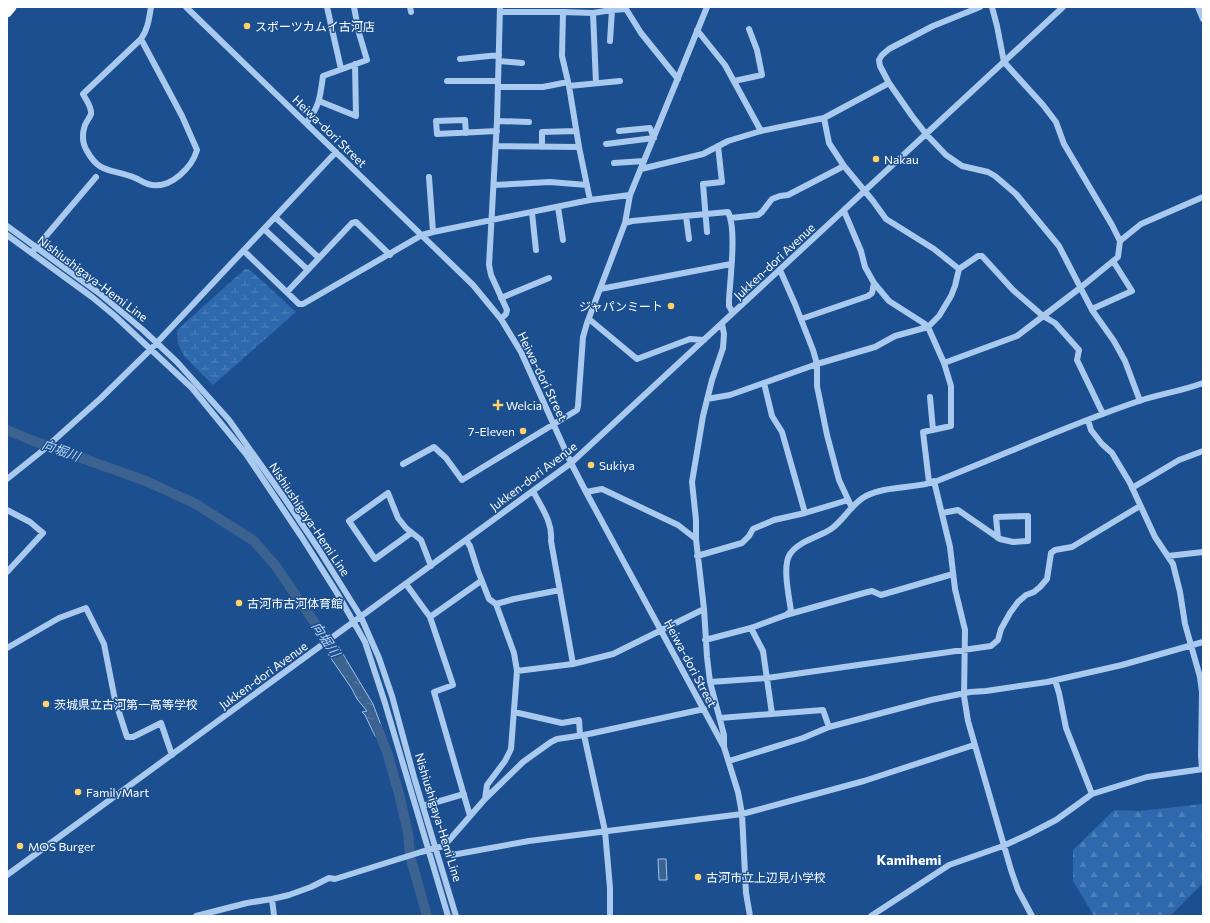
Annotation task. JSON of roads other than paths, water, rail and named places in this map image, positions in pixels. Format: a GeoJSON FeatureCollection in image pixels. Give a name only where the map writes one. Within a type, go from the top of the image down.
{"type":"FeatureCollection","features":[{"type":"Feature","properties":{"kind":"highway"},"geometry":{"type":"LineString","coordinates":[[7,12],[12,7]]}},
{"type":"Feature","properties":{"kind":"street"},"geometry":{"type":"LineString","coordinates":[[141,39],[182,116],[198,150],[196,156],[185,170],[168,183],[160,185],[152,185],[130,176],[106,170],[88,153],[84,147],[82,136],[91,114],[90,107],[83,94],[141,39],[149,24],[151,7]]}},
{"type":"Feature","properties":{"kind":"street","name":"Heiwa-dori Street"},"geometry":{"type":"LineString","coordinates":[[186,7],[473,285],[501,319],[527,363],[571,463],[586,492],[724,747],[738,792],[742,814],[746,893],[750,916]]}},
{"type":"Feature","properties":{"kind":"street"},"geometry":{"type":"LineString","coordinates":[[327,7],[341,69]]}},
{"type":"Feature","properties":{"kind":"street"},"geometry":{"type":"LineString","coordinates":[[306,123],[316,111],[323,76],[367,60],[359,33],[354,7]]}},
{"type":"Feature","properties":{"kind":"street"},"geometry":{"type":"LineString","coordinates":[[699,7],[704,14]]}},
{"type":"Feature","properties":{"kind":"street"},"geometry":{"type":"LineString","coordinates":[[403,464],[434,447],[446,458],[462,480],[577,410],[583,337],[625,224],[630,195],[707,7]]}},
{"type":"Feature","properties":{"kind":"street"},"geometry":{"type":"LineString","coordinates":[[980,7],[933,26],[882,55],[879,60],[880,66],[889,83],[926,134],[946,155],[962,166],[976,168],[992,174],[1016,194],[1059,246],[1080,288],[1125,361],[1140,401]]}},
{"type":"Feature","properties":{"kind":"street"},"geometry":{"type":"LineString","coordinates":[[944,363],[1017,336],[1118,258],[1120,242],[1112,225],[1064,144],[1056,122],[1043,105],[1004,62],[992,7]]}},
{"type":"Feature","properties":{"kind":"street","name":"Jukken-dori Avenue"},"geometry":{"type":"LineString","coordinates":[[7,874],[571,463],[1063,7]]}},
{"type":"Feature","properties":{"kind":"street"},"geometry":{"type":"LineString","coordinates":[[1198,7],[1203,20]]}},
{"type":"Feature","properties":{"kind":"street"},"geometry":{"type":"LineString","coordinates":[[501,319],[506,314],[507,310],[490,270],[497,121],[500,9],[534,9],[593,13],[615,9],[626,9],[641,33],[678,79]]}},
{"type":"Feature","properties":{"kind":"street"},"geometry":{"type":"LineString","coordinates":[[610,40],[615,9]]}},
{"type":"Feature","properties":{"kind":"street"},"geometry":{"type":"LineString","coordinates":[[563,12],[562,56],[590,200]]}},
{"type":"Feature","properties":{"kind":"street"},"geometry":{"type":"LineString","coordinates":[[593,13],[596,83]]}},
{"type":"Feature","properties":{"kind":"street"},"geometry":{"type":"LineString","coordinates":[[734,81],[762,75],[757,50],[749,29]]}},
{"type":"Feature","properties":{"kind":"street"},"geometry":{"type":"LineString","coordinates":[[697,30],[725,65],[761,131]]}},
{"type":"Feature","properties":{"kind":"street"},"geometry":{"type":"LineString","coordinates":[[460,59],[499,58],[522,63]]}},
{"type":"Feature","properties":{"kind":"street"},"geometry":{"type":"LineString","coordinates":[[319,101],[356,116],[355,64]]}},
{"type":"Feature","properties":{"kind":"street"},"geometry":{"type":"LineString","coordinates":[[447,81],[543,87],[620,81]]}},
{"type":"Feature","properties":{"kind":"street"},"geometry":{"type":"LineString","coordinates":[[641,169],[703,154],[728,141],[761,131],[824,118],[889,83]]}},
{"type":"Feature","properties":{"kind":"street"},"geometry":{"type":"LineString","coordinates":[[824,118],[829,143],[844,166],[864,192],[873,200],[886,219],[934,249],[950,260],[959,269]]}},
{"type":"Feature","properties":{"kind":"street"},"geometry":{"type":"LineString","coordinates":[[466,132],[465,120],[436,121],[437,134],[496,130]]}},
{"type":"Feature","properties":{"kind":"street"},"geometry":{"type":"LineString","coordinates":[[497,121],[529,122]]}},
{"type":"Feature","properties":{"kind":"street"},"geometry":{"type":"LineString","coordinates":[[618,131],[650,128],[654,138]]}},
{"type":"Feature","properties":{"kind":"street"},"geometry":{"type":"LineString","coordinates":[[542,147],[542,132],[576,130]]}},
{"type":"Feature","properties":{"kind":"street"},"geometry":{"type":"LineString","coordinates":[[606,144],[654,138]]}},
{"type":"Feature","properties":{"kind":"street"},"geometry":{"type":"LineString","coordinates":[[496,146],[579,147]]}},
{"type":"Feature","properties":{"kind":"street"},"geometry":{"type":"LineString","coordinates":[[707,232],[703,184],[722,182],[718,146]]}},
{"type":"Feature","properties":{"kind":"street"},"geometry":{"type":"LineString","coordinates":[[7,479],[42,451],[101,398],[152,349],[336,152]]}},
{"type":"Feature","properties":{"kind":"street"},"geometry":{"type":"LineString","coordinates":[[614,163],[644,161]]}},
{"type":"Feature","properties":{"kind":"street"},"geometry":{"type":"LineString","coordinates":[[731,218],[758,215],[772,200],[788,195],[844,166]]}},
{"type":"Feature","properties":{"kind":"street"},"geometry":{"type":"LineString","coordinates":[[34,250],[96,177]]}},
{"type":"Feature","properties":{"kind":"street"},"geometry":{"type":"LineString","coordinates":[[429,177],[433,232]]}},
{"type":"Feature","properties":{"kind":"street"},"geometry":{"type":"LineString","coordinates":[[494,185],[550,182],[587,185]]}},
{"type":"Feature","properties":{"kind":"street"},"geometry":{"type":"LineString","coordinates":[[244,251],[299,304],[304,304],[422,235],[590,200],[630,195]]}},
{"type":"Feature","properties":{"kind":"street"},"geometry":{"type":"LineString","coordinates":[[1120,242],[1141,224],[1203,197]]}},
{"type":"Feature","properties":{"kind":"street"},"geometry":{"type":"LineString","coordinates":[[558,207],[563,240]]}},
{"type":"Feature","properties":{"kind":"street"},"geometry":{"type":"LineString","coordinates":[[844,211],[861,251],[865,267],[874,283],[890,301],[928,327],[944,363],[951,386],[951,426],[923,432],[932,482],[942,513],[950,547],[954,589],[965,630],[964,693],[968,721],[1003,846],[1018,890],[1032,916]]}},
{"type":"Feature","properties":{"kind":"street"},"geometry":{"type":"LineString","coordinates":[[625,224],[632,221],[728,212],[731,218],[732,250],[729,306],[733,313]]}},
{"type":"Feature","properties":{"kind":"street"},"geometry":{"type":"LineString","coordinates":[[532,213],[536,250]]}},
{"type":"Feature","properties":{"kind":"street"},"geometry":{"type":"LineString","coordinates":[[686,216],[690,239]]}},
{"type":"Feature","properties":{"kind":"street"},"geometry":{"type":"LineString","coordinates":[[275,218],[319,258]]}},
{"type":"Feature","properties":{"kind":"street"},"geometry":{"type":"LineString","coordinates":[[287,292],[352,223],[356,222],[390,255]]}},
{"type":"Feature","properties":{"kind":"street","name":"Nishiushigaya-Hemi Line"},"geometry":{"type":"LineString","coordinates":[[7,226],[152,349],[192,388],[246,454],[301,536],[365,642],[378,679],[448,916]]}},
{"type":"Feature","properties":{"kind":"street"},"geometry":{"type":"LineString","coordinates":[[264,229],[308,270]]}},
{"type":"Feature","properties":{"kind":"street","name":"Nishiushigaya-Hemi Line"},"geometry":{"type":"LineString","coordinates":[[7,235],[34,250],[99,293],[158,343],[229,420],[285,498],[361,617],[379,658],[392,696],[456,916]]}},
{"type":"Feature","properties":{"kind":"street"},"geometry":{"type":"LineString","coordinates":[[707,399],[730,395],[817,364],[875,346],[895,336],[928,327],[939,316],[951,296],[959,269],[978,256],[982,256],[1013,290],[1043,316],[1055,323],[1079,350],[1077,360],[1103,414]]}},
{"type":"Feature","properties":{"kind":"street"},"geometry":{"type":"LineString","coordinates":[[1092,308],[1132,291],[1114,261]]}},
{"type":"Feature","properties":{"kind":"street"},"geometry":{"type":"LineString","coordinates":[[600,289],[731,264]]}},
{"type":"Feature","properties":{"kind":"street"},"geometry":{"type":"LineString","coordinates":[[780,270],[801,319],[817,364],[817,386],[826,435],[834,465],[852,508]]}},
{"type":"Feature","properties":{"kind":"street"},"geometry":{"type":"LineString","coordinates":[[501,298],[549,278]]}},
{"type":"Feature","properties":{"kind":"street"},"geometry":{"type":"LineString","coordinates":[[801,319],[868,296],[872,292],[874,283]]}},
{"type":"Feature","properties":{"kind":"street"},"geometry":{"type":"LineString","coordinates":[[589,319],[637,359],[690,339],[704,340]]}},
{"type":"Feature","properties":{"kind":"street"},"geometry":{"type":"LineString","coordinates":[[722,324],[724,334],[723,348],[702,416],[692,482],[696,520],[697,556],[704,609],[705,640],[710,682],[724,735],[724,747]]}},
{"type":"Feature","properties":{"kind":"street"},"geometry":{"type":"LineString","coordinates":[[764,383],[772,416],[782,432],[805,514]]}},
{"type":"Feature","properties":{"kind":"street"},"geometry":{"type":"LineString","coordinates":[[786,615],[790,611],[786,570],[791,553],[800,546],[831,529],[863,498],[875,492],[932,482],[1103,414],[1140,401],[1188,389],[1203,383]]}},
{"type":"Feature","properties":{"kind":"street"},"geometry":{"type":"LineString","coordinates":[[930,397],[933,430]]}},
{"type":"Feature","properties":{"kind":"street"},"geometry":{"type":"LineString","coordinates":[[871,916],[949,865],[1003,846],[1056,820],[1092,794],[1147,776],[1203,769],[1201,756],[1202,692],[1200,677],[1191,645],[1173,564],[1155,537],[1132,488],[1112,454],[1091,430],[1088,420]]}},
{"type":"Feature","properties":{"kind":"street"},"geometry":{"type":"LineString","coordinates":[[1132,488],[1179,460],[1203,451]]}},
{"type":"Feature","properties":{"kind":"street"},"geometry":{"type":"LineString","coordinates":[[586,492],[602,489],[678,525],[696,539]]}},
{"type":"Feature","properties":{"kind":"street"},"geometry":{"type":"LineString","coordinates":[[533,492],[551,526],[551,540],[573,664]]}},
{"type":"Feature","properties":{"kind":"street"},"geometry":{"type":"LineString","coordinates":[[411,533],[375,559],[349,521],[388,493],[398,518],[411,533],[421,540],[431,566]]}},
{"type":"Feature","properties":{"kind":"street"},"geometry":{"type":"LineString","coordinates":[[697,556],[742,543],[753,529],[774,520],[805,514],[848,500]]}},
{"type":"Feature","properties":{"kind":"street"},"geometry":{"type":"LineString","coordinates":[[710,682],[767,678],[991,646],[998,640],[1001,629],[1018,602],[1026,595],[1034,592],[1046,579],[1051,553],[1055,550],[1072,547],[1104,526],[1140,506]]}},
{"type":"Feature","properties":{"kind":"street"},"geometry":{"type":"LineString","coordinates":[[7,510],[30,522],[44,533],[7,572]]}},
{"type":"Feature","properties":{"kind":"street"},"geometry":{"type":"LineString","coordinates":[[942,513],[958,510],[998,538],[1013,542],[1028,541],[1028,516],[996,517],[998,538]]}},
{"type":"Feature","properties":{"kind":"street"},"geometry":{"type":"LineString","coordinates":[[466,540],[472,552],[481,581],[489,599],[496,604],[514,654],[517,671],[517,688],[510,754],[487,785],[485,799]]}},
{"type":"Feature","properties":{"kind":"street"},"geometry":{"type":"LineString","coordinates":[[1168,556],[1203,552]]}},
{"type":"Feature","properties":{"kind":"street"},"geometry":{"type":"LineString","coordinates":[[705,640],[751,628],[786,615],[864,593],[872,591],[881,595],[953,574]]}},
{"type":"Feature","properties":{"kind":"street"},"geometry":{"type":"LineString","coordinates":[[430,617],[481,581]]}},
{"type":"Feature","properties":{"kind":"street"},"geometry":{"type":"LineString","coordinates":[[406,584],[430,617],[453,685],[434,692],[470,816]]}},
{"type":"Feature","properties":{"kind":"street"},"geometry":{"type":"LineString","coordinates":[[496,604],[560,590]]}},
{"type":"Feature","properties":{"kind":"street"},"geometry":{"type":"LineString","coordinates":[[7,648],[59,618],[86,608],[104,644],[115,700],[127,737],[133,737],[161,724],[172,754]]}},
{"type":"Feature","properties":{"kind":"street"},"geometry":{"type":"LineString","coordinates":[[517,671],[573,664],[614,654],[704,609]]}},
{"type":"Feature","properties":{"kind":"street"},"geometry":{"type":"LineString","coordinates":[[751,628],[763,651],[772,714]]}},
{"type":"Feature","properties":{"kind":"street"},"geometry":{"type":"LineString","coordinates":[[729,761],[803,738],[829,727],[931,700],[964,693],[1056,680],[1122,665],[1203,642]]}},
{"type":"Feature","properties":{"kind":"street"},"geometry":{"type":"LineString","coordinates":[[1056,680],[1066,728],[1092,794]]}},
{"type":"Feature","properties":{"kind":"street"},"geometry":{"type":"LineString","coordinates":[[196,916],[247,903],[272,899],[304,890],[329,878],[335,879],[436,847],[444,846],[485,799],[523,762],[551,742],[557,739],[704,709]]}},
{"type":"Feature","properties":{"kind":"street"},"geometry":{"type":"LineString","coordinates":[[720,718],[823,710],[829,727]]}},
{"type":"Feature","properties":{"kind":"street"},"geometry":{"type":"LineString","coordinates":[[514,712],[562,723],[579,720],[605,831],[610,888],[610,916]]}},
{"type":"Feature","properties":{"kind":"street"},"geometry":{"type":"LineString","coordinates":[[444,846],[452,855],[529,841],[742,814],[864,781],[974,745]]}},
{"type":"Feature","properties":{"kind":"street"},"geometry":{"type":"LineString","coordinates":[[423,806],[464,794]]}},
{"type":"Feature","properties":{"kind":"street"},"geometry":{"type":"LineString","coordinates":[[272,899],[274,916]]}},
{"type":"Feature","properties":{"kind":"water"},"geometry":{"type":"Polygon","coordinates":[[[338,646],[373,704],[385,736],[382,740],[375,736],[365,715],[362,712],[367,711],[357,699],[352,689],[328,654],[338,646]]]}},
{"type":"Feature","properties":{"kind":"water"},"geometry":{"type":"Polygon","coordinates":[[[658,859],[666,859],[667,880],[659,880],[658,859]]]}},
{"type":"Feature","properties":{"kind":"waterway","name":"向堀川"},"geometry":{"type":"LineString","coordinates":[[7,430],[146,481],[196,504],[254,541],[275,565],[341,661]]}},
{"type":"Feature","properties":{"kind":"waterway","name":"向堀川"},"geometry":{"type":"LineString","coordinates":[[377,727],[387,752],[399,794],[408,833],[410,856],[427,916]]}},
{"type":"Feature","properties":{"kind":"place","name":"スポーツカムイ古河店"},"geometry":{"type":"Point","coordinates":[247,26]}},
{"type":"Feature","properties":{"kind":"place","name":"Nakau"},"geometry":{"type":"Point","coordinates":[876,159]}},
{"type":"Feature","properties":{"kind":"place","name":"ジャパンミート"},"geometry":{"type":"Point","coordinates":[671,306]}},
{"type":"Feature","properties":{"kind":"place","name":"Welcia"},"geometry":{"type":"Point","coordinates":[498,405]}},
{"type":"Feature","properties":{"kind":"place","name":"7-Eleven"},"geometry":{"type":"Point","coordinates":[523,431]}},
{"type":"Feature","properties":{"kind":"place","name":"Sukiya"},"geometry":{"type":"Point","coordinates":[591,465]}},
{"type":"Feature","properties":{"kind":"place","name":"古河市古河体育館"},"geometry":{"type":"Point","coordinates":[239,603]}},
{"type":"Feature","properties":{"kind":"place","name":"茨城県立古河第一高等学校"},"geometry":{"type":"Point","coordinates":[46,704]}},
{"type":"Feature","properties":{"kind":"place","name":"FamilyMart"},"geometry":{"type":"Point","coordinates":[78,792]}},
{"type":"Feature","properties":{"kind":"place","name":"MOS Burger"},"geometry":{"type":"Point","coordinates":[20,846]}},
{"type":"Feature","properties":{"kind":"place","name":"古河市立上辺見小学校"},"geometry":{"type":"Point","coordinates":[698,877]}},
{"type":"Feature","properties":{"kind":"district","name":"Kamihemi"},"geometry":{"type":"Point","coordinates":[909,859]}}]}
